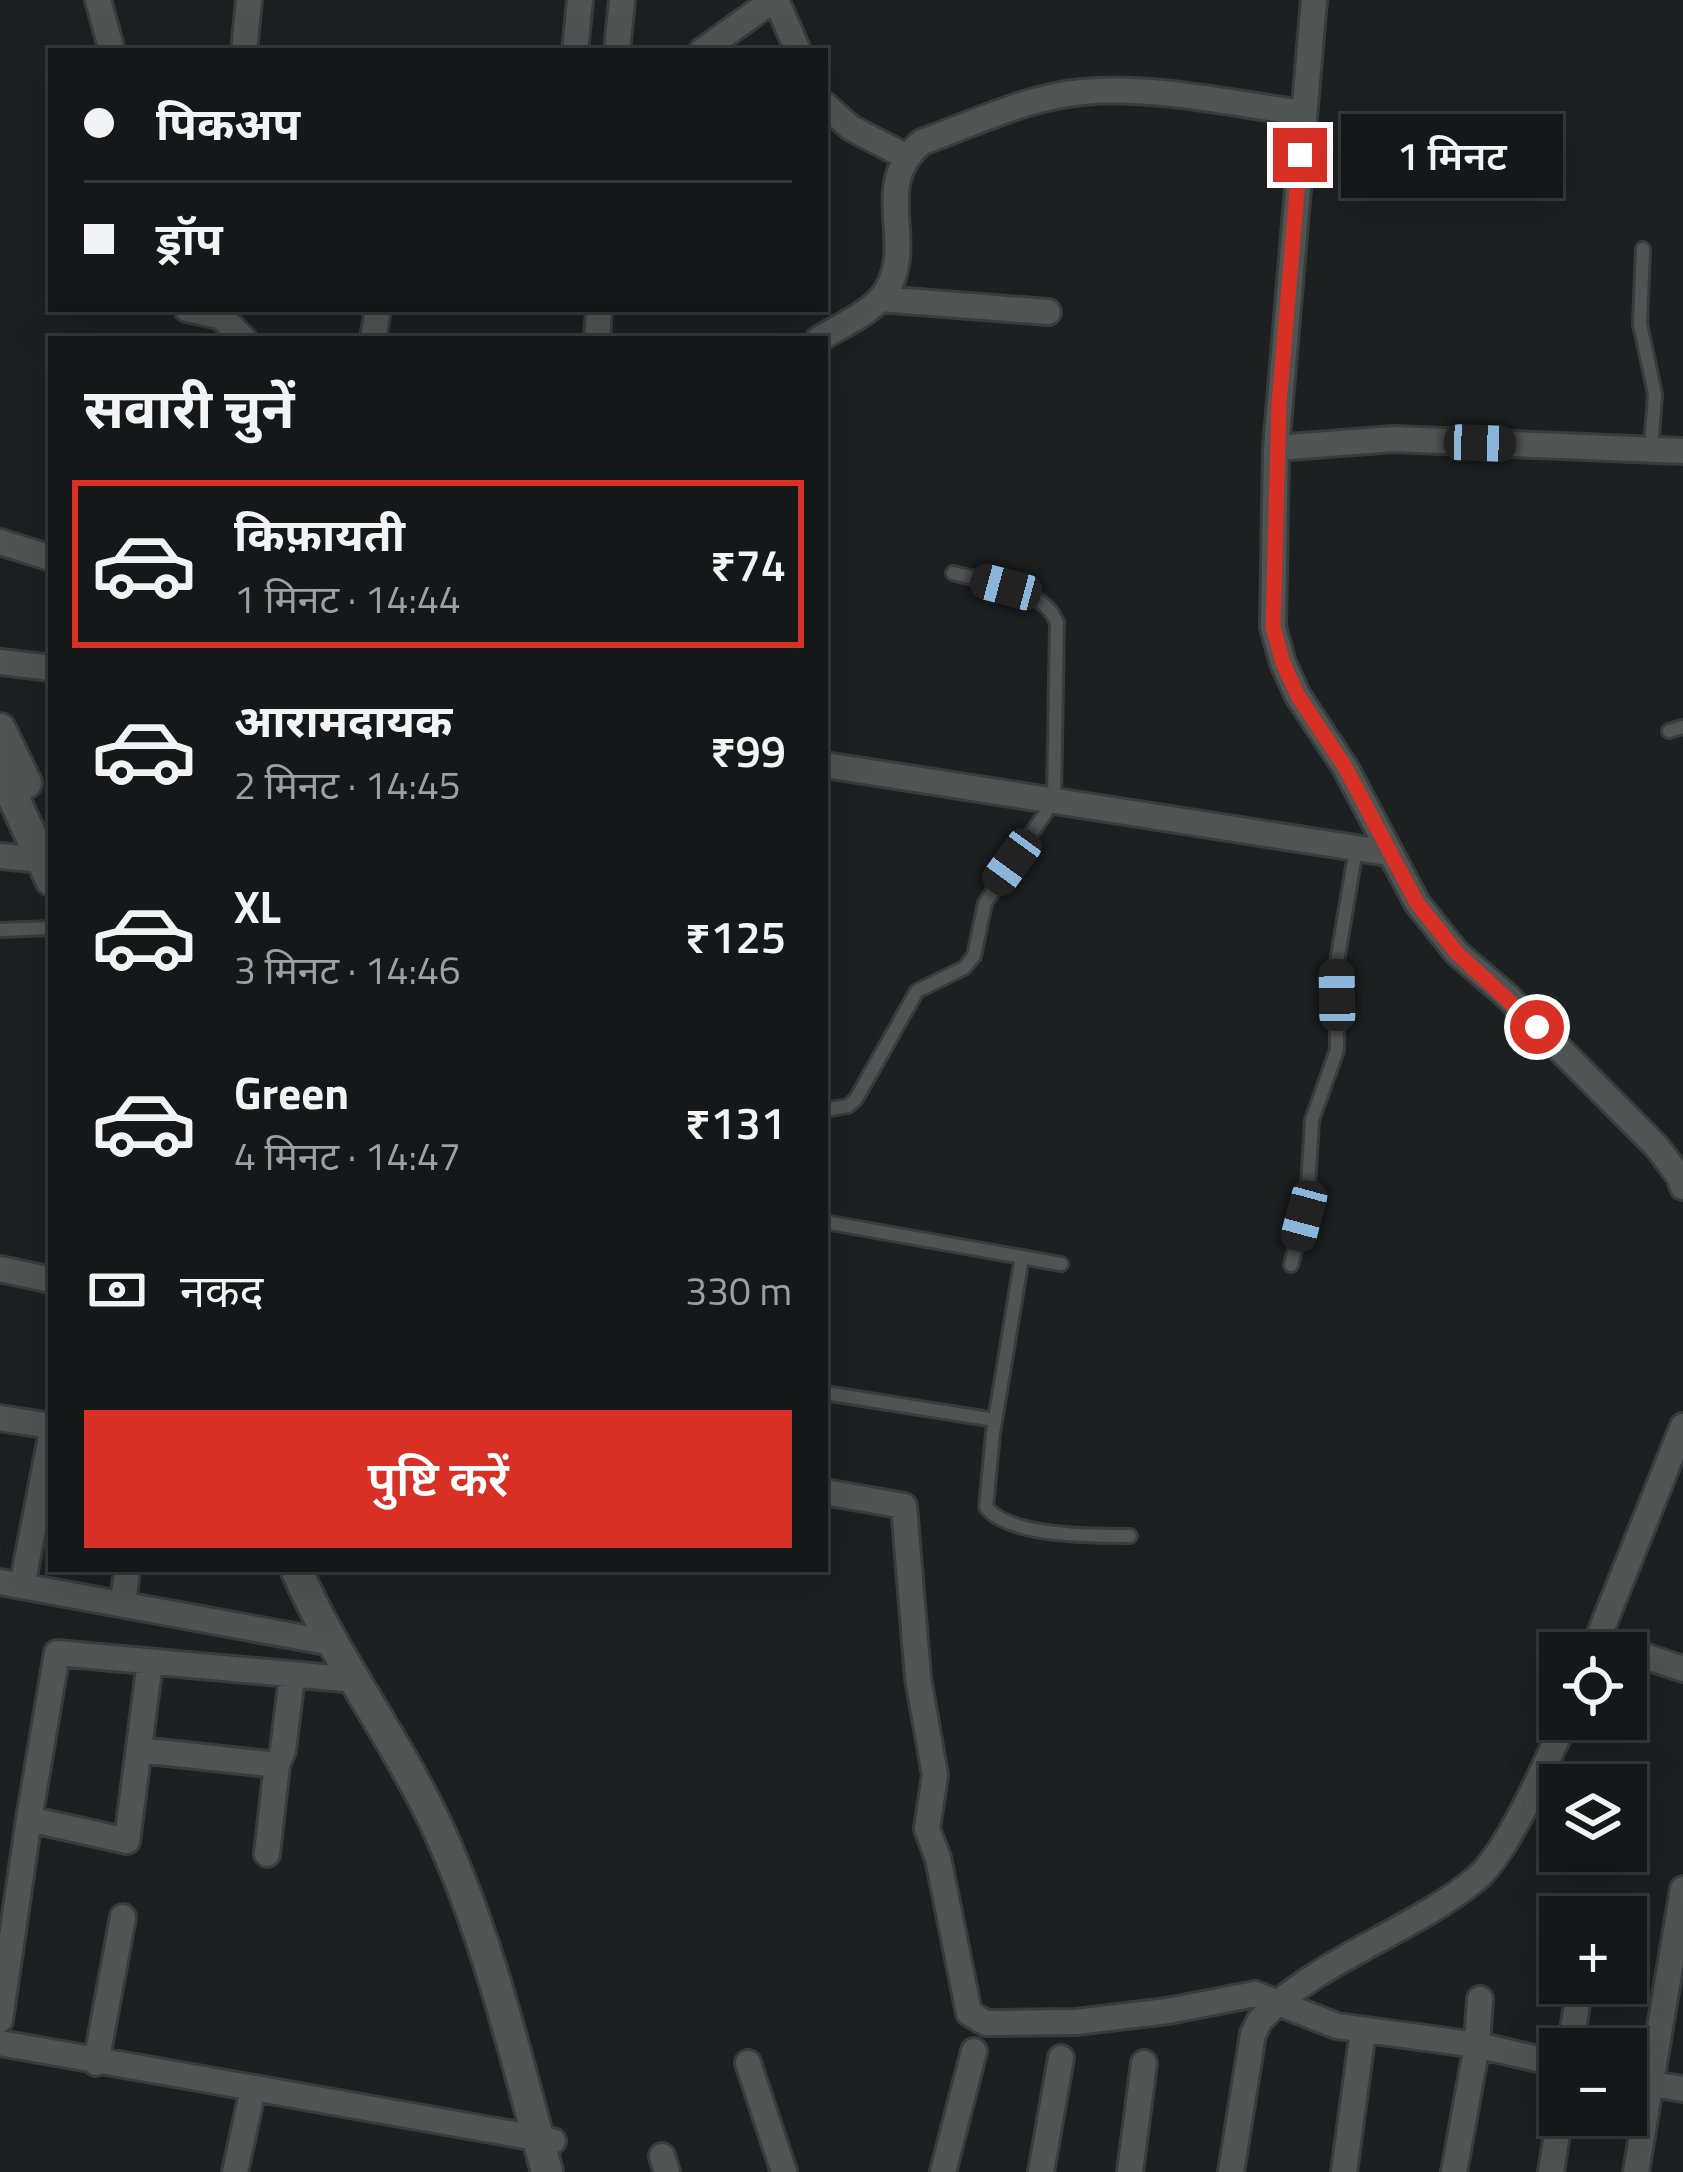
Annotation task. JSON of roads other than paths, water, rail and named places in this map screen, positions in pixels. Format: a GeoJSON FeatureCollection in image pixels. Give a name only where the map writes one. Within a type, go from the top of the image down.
{"type":"FeatureCollection","features":[{"type":"Feature","properties":{"kind":"street"},"geometry":{"type":"LineString","coordinates":[[98,0],[111,48]]}},
{"type":"Feature","properties":{"kind":"street"},"geometry":{"type":"LineString","coordinates":[[244,48],[249,0]]}},
{"type":"Feature","properties":{"kind":"street"},"geometry":{"type":"LineString","coordinates":[[575,48],[580,0]]}},
{"type":"Feature","properties":{"kind":"street"},"geometry":{"type":"LineString","coordinates":[[617,48],[622,0]]}},
{"type":"Feature","properties":{"kind":"street"},"geometry":{"type":"LineString","coordinates":[[706,48],[775,0],[797,48]]}},
{"type":"Feature","properties":{"kind":"street"},"geometry":{"type":"LineString","coordinates":[[1314,0],[1276,448],[1273,627],[1283,663],[1417,903],[1457,953],[1524,1013],[1657,1147],[1682,1179]]}},
{"type":"Feature","properties":{"kind":"street"},"geometry":{"type":"LineString","coordinates":[[824,336],[880,299],[894,272],[896,173],[905,156],[922,142],[1052,97],[1083,92],[1138,93],[1304,113]]}},
{"type":"Feature","properties":{"kind":"street"},"geometry":{"type":"LineString","coordinates":[[828,108],[850,128],[905,156]]}},
{"type":"Feature","properties":{"kind":"street"},"geometry":{"type":"LineString","coordinates":[[880,299],[1048,312]]}},
{"type":"Feature","properties":{"kind":"street"},"geometry":{"type":"LineString","coordinates":[[220,313],[241,336]]}},
{"type":"Feature","properties":{"kind":"street"},"geometry":{"type":"LineString","coordinates":[[1276,448],[1394,440],[1683,451]]}},
{"type":"Feature","properties":{"kind":"street"},"geometry":{"type":"LineString","coordinates":[[0,542],[48,557]]}},
{"type":"Feature","properties":{"kind":"street"},"geometry":{"type":"LineString","coordinates":[[0,662],[48,668]]}},
{"type":"Feature","properties":{"kind":"street"},"geometry":{"type":"LineString","coordinates":[[0,729],[48,859]]}},
{"type":"Feature","properties":{"kind":"street"},"geometry":{"type":"LineString","coordinates":[[828,766],[1388,853]]}},
{"type":"Feature","properties":{"kind":"street"},"geometry":{"type":"LineString","coordinates":[[0,768],[48,859]]}},
{"type":"Feature","properties":{"kind":"street"},"geometry":{"type":"LineString","coordinates":[[0,856],[48,859]]}},
{"type":"Feature","properties":{"kind":"street"},"geometry":{"type":"LineString","coordinates":[[0,1269],[48,1279]]}},
{"type":"Feature","properties":{"kind":"street"},"geometry":{"type":"LineString","coordinates":[[0,1418],[48,1426]]}},
{"type":"Feature","properties":{"kind":"street"},"geometry":{"type":"LineString","coordinates":[[1600,1632],[1683,1426]]}},
{"type":"Feature","properties":{"kind":"street"},"geometry":{"type":"LineString","coordinates":[[48,1448],[11,1584],[332,1643]]}},
{"type":"Feature","properties":{"kind":"street"},"geometry":{"type":"LineString","coordinates":[[828,1493],[904,1506],[918,1678],[935,1775],[927,1828],[938,1858],[969,2012],[986,2024],[1076,2022],[1255,1994],[1323,2022],[1539,2059]]}},
{"type":"Feature","properties":{"kind":"street"},"geometry":{"type":"LineString","coordinates":[[123,1603],[127,1572]]}},
{"type":"Feature","properties":{"kind":"street"},"geometry":{"type":"LineString","coordinates":[[297,1572],[454,1862],[546,2150],[561,2172]]}},
{"type":"Feature","properties":{"kind":"street"},"geometry":{"type":"LineString","coordinates":[[315,1572],[342,1635],[453,1817],[492,1920],[546,2150]]}},
{"type":"Feature","properties":{"kind":"street"},"geometry":{"type":"LineString","coordinates":[[0,2020],[57,1653],[356,1680]]}},
{"type":"Feature","properties":{"kind":"street"},"geometry":{"type":"LineString","coordinates":[[1647,1660],[1683,1669]]}},
{"type":"Feature","properties":{"kind":"street"},"geometry":{"type":"LineString","coordinates":[[29,1819],[127,1841],[150,1663]]}},
{"type":"Feature","properties":{"kind":"street"},"geometry":{"type":"LineString","coordinates":[[267,1854],[292,1677]]}},
{"type":"Feature","properties":{"kind":"street"},"geometry":{"type":"LineString","coordinates":[[1231,2172],[1253,2034],[1260,2020],[1338,1962],[1457,1891],[1492,1862],[1555,1740]]}},
{"type":"Feature","properties":{"kind":"street"},"geometry":{"type":"LineString","coordinates":[[140,1750],[277,1765]]}},
{"type":"Feature","properties":{"kind":"street"},"geometry":{"type":"LineString","coordinates":[[1647,2044],[1683,1889]]}},
{"type":"Feature","properties":{"kind":"street"},"geometry":{"type":"LineString","coordinates":[[96,2062],[123,1917]]}},
{"type":"Feature","properties":{"kind":"street"},"geometry":{"type":"LineString","coordinates":[[1454,2172],[1477,2045],[1480,1999]]}},
{"type":"Feature","properties":{"kind":"street"},"geometry":{"type":"LineString","coordinates":[[1344,2172],[1363,2031]]}},
{"type":"Feature","properties":{"kind":"street"},"geometry":{"type":"LineString","coordinates":[[0,2043],[546,2150]]}},
{"type":"Feature","properties":{"kind":"street"},"geometry":{"type":"LineString","coordinates":[[943,2172],[974,2051]]}},
{"type":"Feature","properties":{"kind":"street"},"geometry":{"type":"LineString","coordinates":[[1041,2172],[1061,2057]]}},
{"type":"Feature","properties":{"kind":"street"},"geometry":{"type":"LineString","coordinates":[[748,2063],[784,2172]]}},
{"type":"Feature","properties":{"kind":"street"},"geometry":{"type":"LineString","coordinates":[[1130,2172],[1144,2063]]}},
{"type":"Feature","properties":{"kind":"street"},"geometry":{"type":"LineString","coordinates":[[1647,2084],[1683,2089]]}},
{"type":"Feature","properties":{"kind":"street"},"geometry":{"type":"LineString","coordinates":[[235,2172],[253,2089]]}},
{"type":"Feature","properties":{"kind":"street"},"geometry":{"type":"LineString","coordinates":[[1551,2172],[1557,2136]]}},
{"type":"Feature","properties":{"kind":"street"},"geometry":{"type":"LineString","coordinates":[[1636,2172],[1637,2136]]}},
{"type":"Feature","properties":{"kind":"lane"},"geometry":{"type":"LineString","coordinates":[[1643,249],[1641,336],[1655,394],[1651,450]]}},
{"type":"Feature","properties":{"kind":"lane"},"geometry":{"type":"LineString","coordinates":[[828,1109],[848,1106],[856,1099],[917,992],[969,963],[976,951],[985,903],[1054,800],[1057,623],[1052,609],[1006,587],[953,573]]}},
{"type":"Feature","properties":{"kind":"lane"},"geometry":{"type":"LineString","coordinates":[[1291,1265],[1307,1202],[1312,1120],[1337,1050],[1337,962],[1357,847]]}},
{"type":"Feature","properties":{"kind":"lane"},"geometry":{"type":"LineString","coordinates":[[0,930],[48,928]]}},
{"type":"Feature","properties":{"kind":"lane"},"geometry":{"type":"LineString","coordinates":[[828,1223],[1061,1264]]}},
{"type":"Feature","properties":{"kind":"lane"},"geometry":{"type":"LineString","coordinates":[[1022,1257],[995,1420],[985,1500],[989,1513],[1035,1529],[1130,1536]]}},
{"type":"Feature","properties":{"kind":"lane"},"geometry":{"type":"LineString","coordinates":[[828,1393],[995,1420]]}}]}
